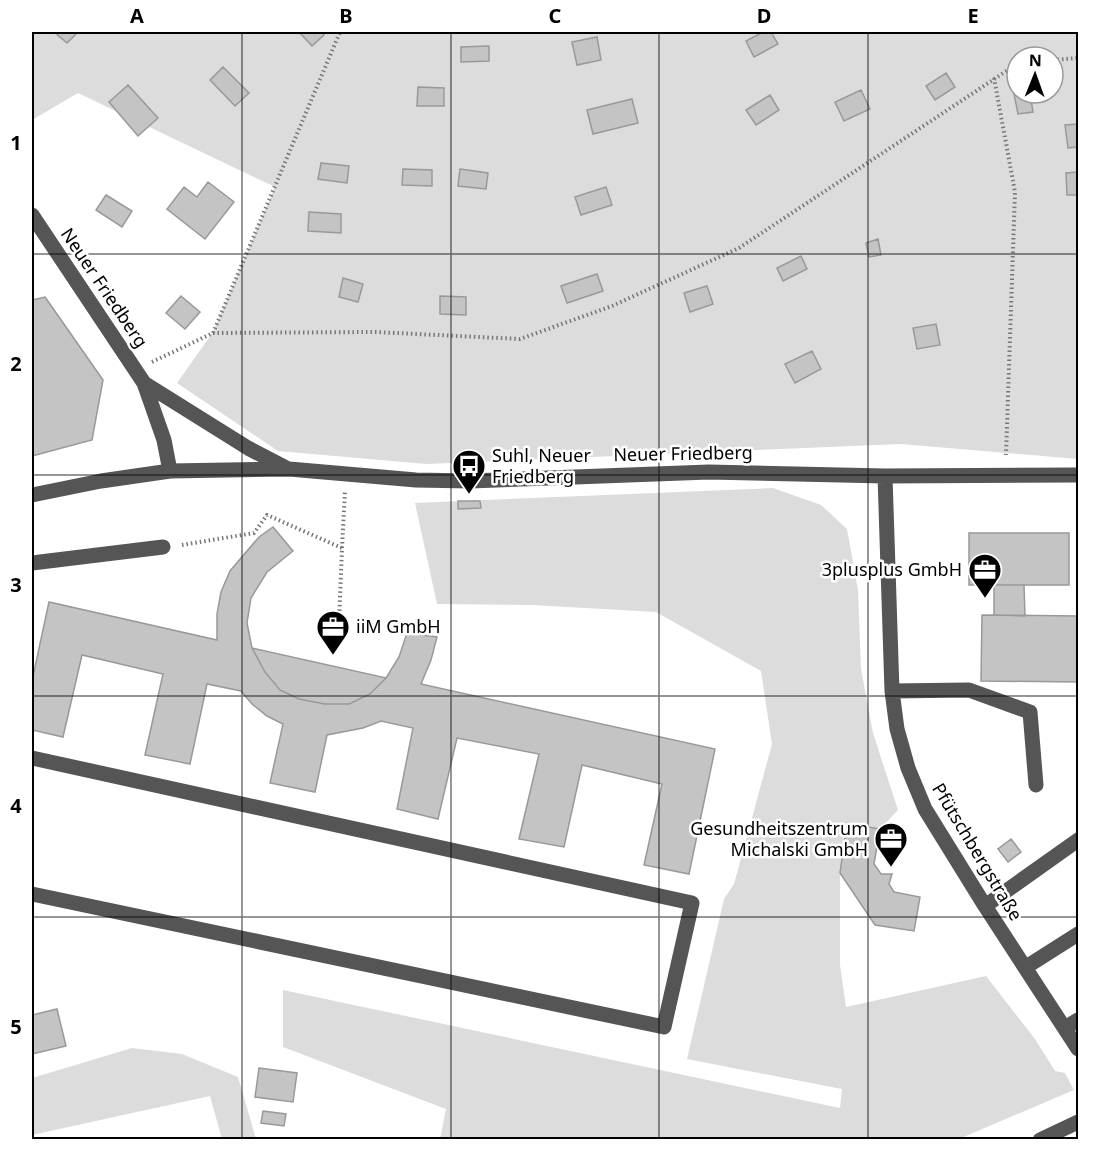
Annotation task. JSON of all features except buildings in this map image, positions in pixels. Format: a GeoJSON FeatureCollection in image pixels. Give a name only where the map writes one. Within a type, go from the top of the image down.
{"type":"FeatureCollection","features":[{"type":"Feature","properties":{"kind":"street","name":"Neuer Friedberg"},"geometry":{"type":"LineString","coordinates":[[32,215],[139,376],[164,440],[170,471],[289,469],[345,475],[459,481],[709,472],[1006,477],[1078,475]]}},
{"type":"Feature","properties":{"kind":"street","name":"Neuer Friedberg"},"geometry":{"type":"LineString","coordinates":[[139,376],[248,448],[289,469]]}},
{"type":"Feature","properties":{"kind":"street"},"geometry":{"type":"LineString","coordinates":[[32,495],[81,484],[170,471]]}},
{"type":"Feature","properties":{"kind":"street","name":"Pfütschbergstraße"},"geometry":{"type":"LineString","coordinates":[[885,476],[892,691],[897,729],[908,768],[924,809],[1078,1049]]}},
{"type":"Feature","properties":{"kind":"street"},"geometry":{"type":"LineString","coordinates":[[32,563],[163,547]]}},
{"type":"Feature","properties":{"kind":"street"},"geometry":{"type":"LineString","coordinates":[[892,691],[969,690],[1030,712],[1036,785]]}},
{"type":"Feature","properties":{"kind":"street"},"geometry":{"type":"LineString","coordinates":[[32,758],[692,903],[664,1027],[32,894]]}},
{"type":"Feature","properties":{"kind":"street"},"geometry":{"type":"LineString","coordinates":[[985,906],[1078,840]]}},
{"type":"Feature","properties":{"kind":"street"},"geometry":{"type":"LineString","coordinates":[[1026,967],[1078,934]]}},
{"type":"Feature","properties":{"kind":"street"},"geometry":{"type":"LineString","coordinates":[[1065,1028],[1078,1020]]}},
{"type":"Feature","properties":{"kind":"street"},"geometry":{"type":"LineString","coordinates":[[1040,1140],[1078,1122]]}},
{"type":"Feature","properties":{"kind":"path"},"geometry":{"type":"LineString","coordinates":[[213,333],[340,32]]}},
{"type":"Feature","properties":{"kind":"path"},"geometry":{"type":"LineString","coordinates":[[139,376],[213,333],[375,332],[520,339],[612,306],[739,248],[1005,71]]}},
{"type":"Feature","properties":{"kind":"path"},"geometry":{"type":"LineString","coordinates":[[994,78],[1015,192],[1006,477]]}},
{"type":"Feature","properties":{"kind":"path"},"geometry":{"type":"LineString","coordinates":[[338,647],[345,475]]}},
{"type":"Feature","properties":{"kind":"path"},"geometry":{"type":"LineString","coordinates":[[163,547],[254,533],[267,515],[342,548]]}},
{"type":"Feature","properties":{"kind":"shaded area"},"geometry":{"type":"Polygon","coordinates":[[[32,32],[1078,32],[1078,459],[901,444],[426,464],[278,451],[177,383],[213,332],[275,187],[78,93],[32,120],[32,32]]]}},
{"type":"Feature","properties":{"kind":"shaded area"},"geometry":{"type":"Polygon","coordinates":[[[773,488],[821,505],[847,529],[858,590],[861,669],[873,733],[898,810],[880,829],[847,823],[840,873],[840,965],[846,1007],[986,976],[1035,1039],[1055,1071],[1065,1073],[1074,1090],[959,1139],[440,1139],[446,1109],[283,1047],[283,990],[840,1108],[842,1089],[687,1059],[724,899],[734,884],[772,744],[761,671],[656,612],[532,605],[437,604],[415,503],[773,488]]]}},
{"type":"Feature","properties":{"kind":"shaded area"},"geometry":{"type":"Polygon","coordinates":[[[132,1048],[182,1054],[238,1077],[256,1139],[222,1139],[210,1096],[32,1135],[32,1078],[132,1048]]]}},
{"type":"Feature","properties":{"kind":"place","name":"Suhl, Neuer Friedberg"},"geometry":{"type":"Point","coordinates":[469,495]}},
{"type":"Feature","properties":{"kind":"place","name":"3plusplus GmbH"},"geometry":{"type":"Point","coordinates":[985,599]}},
{"type":"Feature","properties":{"kind":"place","name":"iiM GmbH"},"geometry":{"type":"Point","coordinates":[333,656]}},
{"type":"Feature","properties":{"kind":"place","name":"Gesundheitszentrum Michalski GmbH"},"geometry":{"type":"Point","coordinates":[891,868]}}]}
